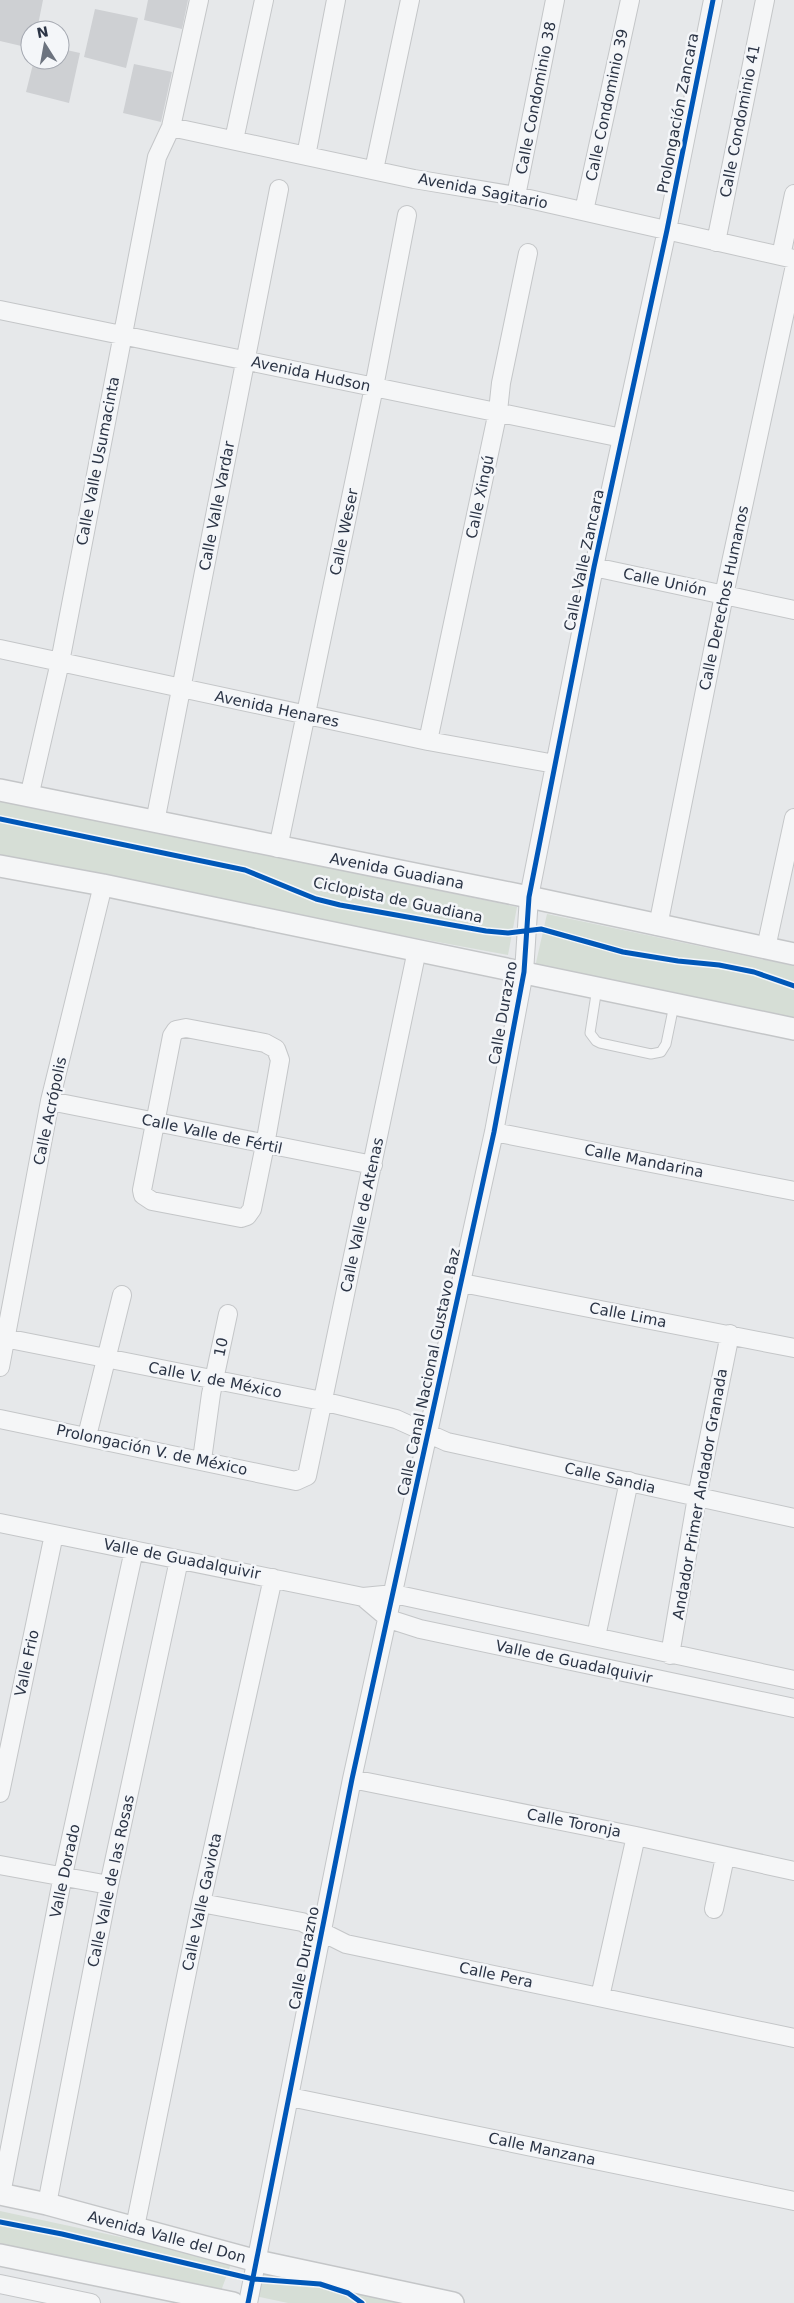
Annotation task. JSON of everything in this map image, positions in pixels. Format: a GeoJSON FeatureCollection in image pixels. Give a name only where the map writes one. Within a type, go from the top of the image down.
{"type":"FeatureCollection","features":[{"type":"Feature","properties":{"kind":"street","name":"Calle Valle Usumacinta"},"geometry":{"type":"LineString","coordinates":[[29,797],[60,662],[157,157],[171,127],[199,0]]}},
{"type":"Feature","properties":{"kind":"street"},"geometry":{"type":"LineString","coordinates":[[234,140],[264,0]]}},
{"type":"Feature","properties":{"kind":"street"},"geometry":{"type":"LineString","coordinates":[[306,156],[336,0]]}},
{"type":"Feature","properties":{"kind":"street"},"geometry":{"type":"LineString","coordinates":[[374,170],[410,0]]}},
{"type":"Feature","properties":{"kind":"street","name":"Calle Condominio 38"},"geometry":{"type":"LineString","coordinates":[[516,196],[555,0]]}},
{"type":"Feature","properties":{"kind":"street","name":"Calle Condominio 39"},"geometry":{"type":"LineString","coordinates":[[584,211],[630,0]]}},
{"type":"Feature","properties":{"kind":"street","name":"Prolongación Zancara"},"geometry":{"type":"LineString","coordinates":[[667,230],[713,0]]}},
{"type":"Feature","properties":{"kind":"street","name":"Calle Condominio 41"},"geometry":{"type":"LineString","coordinates":[[716,242],[765,0]]}},
{"type":"Feature","properties":{"kind":"street","name":"Avenida Sagitario"},"geometry":{"type":"LineString","coordinates":[[171,127],[374,170],[516,196],[788,258]]}},
{"type":"Feature","properties":{"kind":"street","name":"Calle Valle Vardar"},"geometry":{"type":"LineString","coordinates":[[155,822],[279,189]]}},
{"type":"Feature","properties":{"kind":"street"},"geometry":{"type":"LineString","coordinates":[[788,258],[794,194]]}},
{"type":"Feature","properties":{"kind":"street","name":"Calle Weser"},"geometry":{"type":"LineString","coordinates":[[278,848],[374,386],[407,216]]}},
{"type":"Feature","properties":{"kind":"street","name":"Calle Valle Zancara"},"geometry":{"type":"LineString","coordinates":[[529,897],[594,567],[667,230]]}},
{"type":"Feature","properties":{"kind":"street","name":"Calle Xingú"},"geometry":{"type":"LineString","coordinates":[[428,741],[498,411],[501,382],[528,253]]}},
{"type":"Feature","properties":{"kind":"street","name":"Calle Derechos Humanos"},"geometry":{"type":"LineString","coordinates":[[658,926],[724,595],[794,270]]}},
{"type":"Feature","properties":{"kind":"street","name":"Avenida Hudson"},"geometry":{"type":"LineString","coordinates":[[0,310],[622,438]]}},
{"type":"Feature","properties":{"kind":"street","name":"Calle Unión"},"geometry":{"type":"LineString","coordinates":[[594,567],[794,610]]}},
{"type":"Feature","properties":{"kind":"street","name":"Avenida Henares"},"geometry":{"type":"LineString","coordinates":[[0,649],[428,741],[555,764]]}},
{"type":"Feature","properties":{"kind":"street","name":"Avenida Guadiana"},"geometry":{"type":"LineString","coordinates":[[0,790],[278,848],[529,897],[794,954]]}},
{"type":"Feature","properties":{"kind":"street"},"geometry":{"type":"LineString","coordinates":[[766,948],[794,818]]}},
{"type":"Feature","properties":{"kind":"street"},"geometry":{"type":"LineString","coordinates":[[0,866],[103,885],[794,1029]]}},
{"type":"Feature","properties":{"kind":"street","name":"Calle Acrópolis"},"geometry":{"type":"LineString","coordinates":[[0,1367],[3,1338],[50,1102],[103,885]]}},
{"type":"Feature","properties":{"kind":"street","name":"Calle Durazno"},"geometry":{"type":"LineString","coordinates":[[494,1132],[524,972],[529,897]]}},
{"type":"Feature","properties":{"kind":"street","name":"Calle Valle de Atenas"},"geometry":{"type":"LineString","coordinates":[[304,1479],[307,1476],[417,950]]}},
{"type":"Feature","properties":{"kind":"street"},"geometry":{"type":"LineString","coordinates":[[186,1028],[264,1043],[276,1049],[280,1060],[265,1145],[252,1209],[246,1216],[235,1218],[152,1201],[143,1195],[141,1184],[154,1121],[172,1036],[176,1030],[186,1028]]}},
{"type":"Feature","properties":{"kind":"street","name":"Calle Valle de Fértil"},"geometry":{"type":"LineString","coordinates":[[50,1102],[373,1165]]}},
{"type":"Feature","properties":{"kind":"street","name":"Calle Mandarina"},"geometry":{"type":"LineString","coordinates":[[494,1132],[794,1191]]}},
{"type":"Feature","properties":{"kind":"street","name":"Calle Canal Nacional Gustavo Baz"},"geometry":{"type":"LineString","coordinates":[[389,1619],[494,1132]]}},
{"type":"Feature","properties":{"kind":"street","name":"Calle Lima"},"geometry":{"type":"LineString","coordinates":[[462,1283],[794,1348]]}},
{"type":"Feature","properties":{"kind":"street"},"geometry":{"type":"LineString","coordinates":[[87,1436],[122,1295]]}},
{"type":"Feature","properties":{"kind":"street","name":"10"},"geometry":{"type":"LineString","coordinates":[[202,1460],[214,1380],[228,1314]]}},
{"type":"Feature","properties":{"kind":"street","name":"Andador Primer Andador Granada"},"geometry":{"type":"LineString","coordinates":[[670,1655],[697,1497],[730,1334]]}},
{"type":"Feature","properties":{"kind":"street","name":"Calle V. de México"},"geometry":{"type":"LineString","coordinates":[[3,1338],[322,1401],[396,1419],[428,1432]]}},
{"type":"Feature","properties":{"kind":"street","name":"Prolongación V. de México"},"geometry":{"type":"LineString","coordinates":[[0,1419],[296,1481],[304,1479]]}},
{"type":"Feature","properties":{"kind":"street","name":"Calle Sandia"},"geometry":{"type":"LineString","coordinates":[[428,1432],[447,1442],[794,1518]]}},
{"type":"Feature","properties":{"kind":"street"},"geometry":{"type":"LineString","coordinates":[[596,1638],[628,1482]]}},
{"type":"Feature","properties":{"kind":"street","name":"Valle de Guadalquivir"},"geometry":{"type":"LineString","coordinates":[[0,1523],[363,1597],[394,1594],[670,1655],[794,1680]]}},
{"type":"Feature","properties":{"kind":"street","name":"Valle Frio"},"geometry":{"type":"LineString","coordinates":[[0,1793],[54,1534]]}},
{"type":"Feature","properties":{"kind":"street","name":"Valle Dorado"},"geometry":{"type":"LineString","coordinates":[[0,2194],[64,1875],[134,1550]]}},
{"type":"Feature","properties":{"kind":"street","name":"Calle Valle de las Rosas"},"geometry":{"type":"LineString","coordinates":[[47,2204],[109,1885],[179,1560]]}},
{"type":"Feature","properties":{"kind":"street","name":"Calle Valle Gaviota"},"geometry":{"type":"LineString","coordinates":[[136,2227],[201,1903],[273,1578]]}},
{"type":"Feature","properties":{"kind":"street","name":"Valle de Guadalquivir"},"geometry":{"type":"LineString","coordinates":[[363,1597],[389,1619],[430,1631],[794,1708]]}},
{"type":"Feature","properties":{"kind":"street","name":"Calle Durazno"},"geometry":{"type":"LineString","coordinates":[[235,2303],[257,2261],[352,1779],[389,1619]]}},
{"type":"Feature","properties":{"kind":"street","name":"Calle Toronja"},"geometry":{"type":"LineString","coordinates":[[352,1779],[636,1836],[794,1871]]}},
{"type":"Feature","properties":{"kind":"street"},"geometry":{"type":"LineString","coordinates":[[600,1997],[636,1836]]}},
{"type":"Feature","properties":{"kind":"street"},"geometry":{"type":"LineString","coordinates":[[714,1909],[725,1857]]}},
{"type":"Feature","properties":{"kind":"street"},"geometry":{"type":"LineString","coordinates":[[0,1865],[64,1875],[109,1885]]}},
{"type":"Feature","properties":{"kind":"street","name":"Calle Pera"},"geometry":{"type":"LineString","coordinates":[[201,1903],[302,1922],[346,1944],[794,2038]]}},
{"type":"Feature","properties":{"kind":"street","name":"Calle Manzana"},"geometry":{"type":"LineString","coordinates":[[290,2097],[794,2201]]}},
{"type":"Feature","properties":{"kind":"street","name":"Avenida Valle del Don"},"geometry":{"type":"LineString","coordinates":[[0,2194],[136,2227],[257,2261],[453,2303]]}},
{"type":"Feature","properties":{"kind":"street"},"geometry":{"type":"LineString","coordinates":[[0,2255],[235,2303]]}},
{"type":"Feature","properties":{"kind":"street"},"geometry":{"type":"LineString","coordinates":[[0,2284],[91,2303]]}},
{"type":"Feature","properties":{"kind":"lane"},"geometry":{"type":"LineString","coordinates":[[597,988],[590,1029],[592,1038],[600,1043],[652,1054],[661,1052],[665,1048],[674,1003]]}},
{"type":"Feature","properties":{"kind":"shaded area"},"geometry":{"type":"Polygon","coordinates":[[[0,800],[517,907],[508,955],[0,861],[0,800]]]}},
{"type":"Feature","properties":{"kind":"shaded area"},"geometry":{"type":"Polygon","coordinates":[[[547,914],[794,966],[794,1021],[535,967],[547,914]]]}},
{"type":"Feature","properties":{"kind":"shaded area"},"geometry":{"type":"Polygon","coordinates":[[[0,2211],[232,2261],[221,2291],[0,2245],[0,2211]]]}},
{"type":"Feature","properties":{"kind":"shaded area"},"geometry":{"type":"Polygon","coordinates":[[[263,2264],[443,2303],[288,2303],[255,2296],[263,2264]]]}},
{"type":"Feature","properties":{"kind":"building"},"geometry":{"type":"Polygon","coordinates":[[[0,0],[43,0],[39,20],[20,20],[20,46],[0,41],[0,0]]]}},
{"type":"Feature","properties":{"kind":"building"},"geometry":{"type":"Polygon","coordinates":[[[148,0],[188,0],[182,29],[144,20],[148,0]]]}},
{"type":"Feature","properties":{"kind":"building"},"geometry":{"type":"Polygon","coordinates":[[[95,9],[138,18],[126,68],[84,57],[95,9]]]}},
{"type":"Feature","properties":{"kind":"building"},"geometry":{"type":"Polygon","coordinates":[[[70,51],[80,53],[69,103],[26,92],[32,70],[70,70],[70,51]]]}},
{"type":"Feature","properties":{"kind":"building"},"geometry":{"type":"Polygon","coordinates":[[[134,64],[172,72],[161,122],[123,113],[134,64]]]}},
{"type":"Feature","properties":{"kind":"cycle path"},"geometry":{"type":"LineString","coordinates":[[248,2303],[352,1779],[494,1132],[524,972],[529,897],[594,567],[667,230],[713,0]]}},
{"type":"Feature","properties":{"kind":"cycle path","name":"Ciclopista de Guadiana"},"geometry":{"type":"LineString","coordinates":[[0,819],[245,870],[316,899],[340,905],[486,931],[508,933],[541,929],[623,952],[678,961],[719,965],[754,972],[794,986]]}},
{"type":"Feature","properties":{"kind":"cycle path"},"geometry":{"type":"LineString","coordinates":[[0,2222],[62,2234],[253,2279],[320,2284],[348,2293],[362,2303]]}}]}
